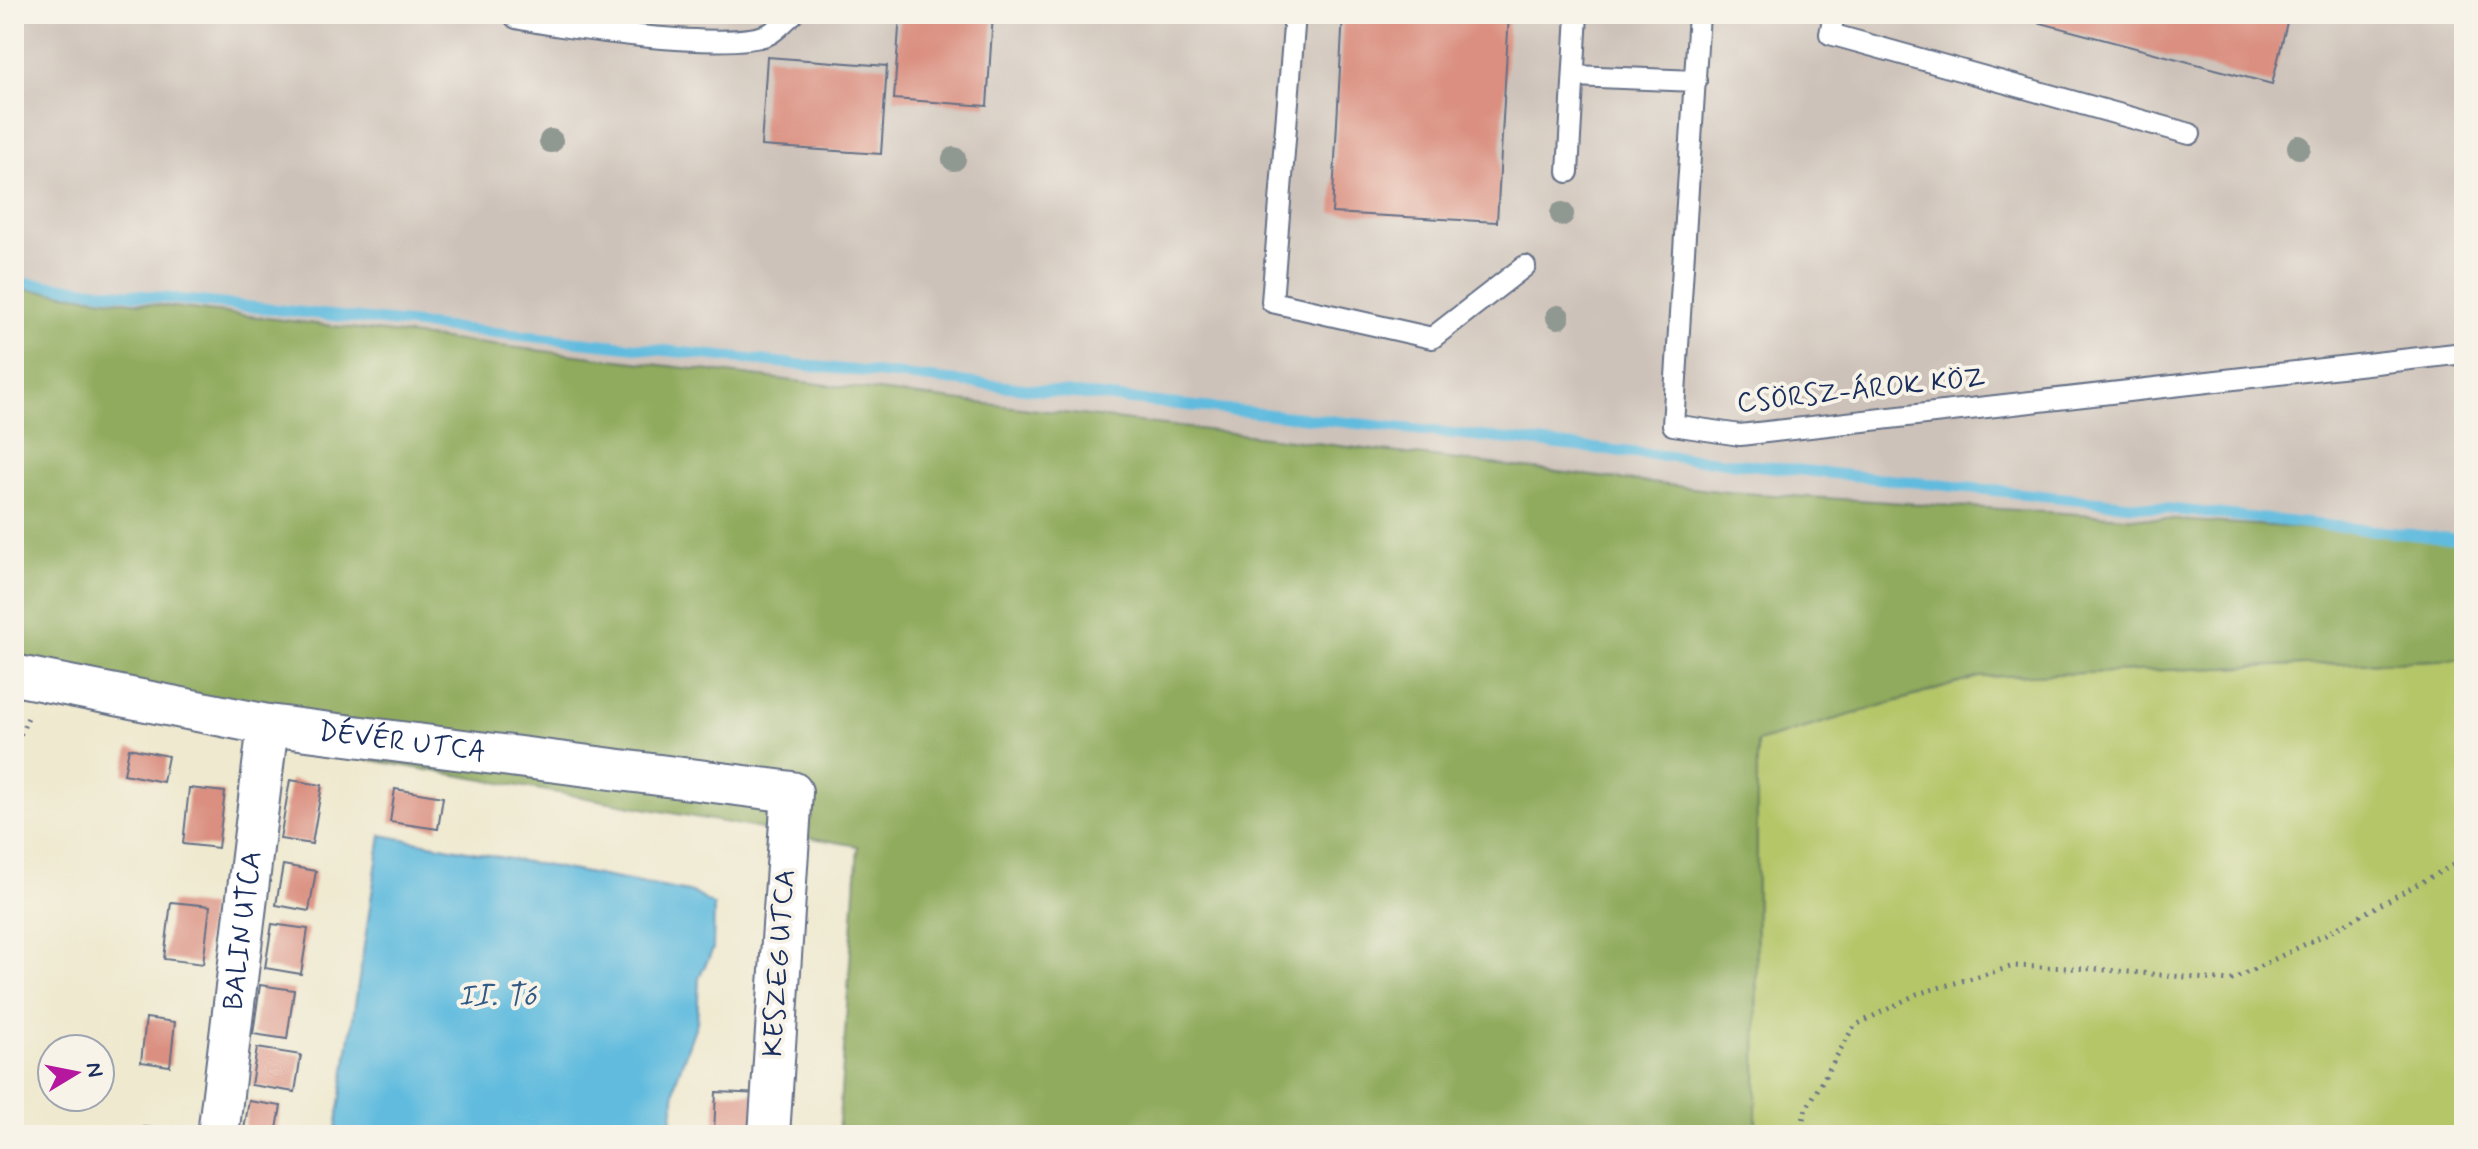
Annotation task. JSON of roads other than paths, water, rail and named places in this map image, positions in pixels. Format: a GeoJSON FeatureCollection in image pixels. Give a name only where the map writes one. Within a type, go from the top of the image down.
{"type":"FeatureCollection","features":[{"type":"Feature","properties":{"kind":"street","name":"DÉVÉR UTCA"},"geometry":{"type":"LineString","coordinates":[[14,675],[268,725],[792,792]]}},
{"type":"Feature","properties":{"kind":"street","name":"BALIN UTCA"},"geometry":{"type":"LineString","coordinates":[[218,1135],[268,725]]}},
{"type":"Feature","properties":{"kind":"street","name":"KESZEG UTCA"},"geometry":{"type":"LineString","coordinates":[[769,1135],[792,792]]}},
{"type":"Feature","properties":{"kind":"lane"},"geometry":{"type":"LineString","coordinates":[[513,14],[516,18],[563,28],[722,41],[768,34],[793,14]]}},
{"type":"Feature","properties":{"kind":"lane"},"geometry":{"type":"LineString","coordinates":[[1295,14],[1272,302],[1432,338],[1525,266]]}},
{"type":"Feature","properties":{"kind":"lane"},"geometry":{"type":"LineString","coordinates":[[1568,172],[1577,14]]}},
{"type":"Feature","properties":{"kind":"lane","name":"CSÖRSZ-ÁROK KÖZ"},"geometry":{"type":"LineString","coordinates":[[1699,14],[1673,425],[1740,435],[2464,353]]}},
{"type":"Feature","properties":{"kind":"lane"},"geometry":{"type":"LineString","coordinates":[[1834,14],[1830,34],[2190,134]]}},
{"type":"Feature","properties":{"kind":"lane"},"geometry":{"type":"LineString","coordinates":[[1574,76],[1696,81]]}},
{"type":"Feature","properties":{"kind":"water","name":"II. Tó"},"geometry":{"type":"Polygon","coordinates":[[[381,835],[694,893],[714,906],[713,949],[699,978],[697,1022],[676,1080],[670,1135],[335,1135],[381,835]]]}},
{"type":"Feature","properties":{"kind":"waterway"},"geometry":{"type":"LineString","coordinates":[[14,282],[2464,540]]}}]}
